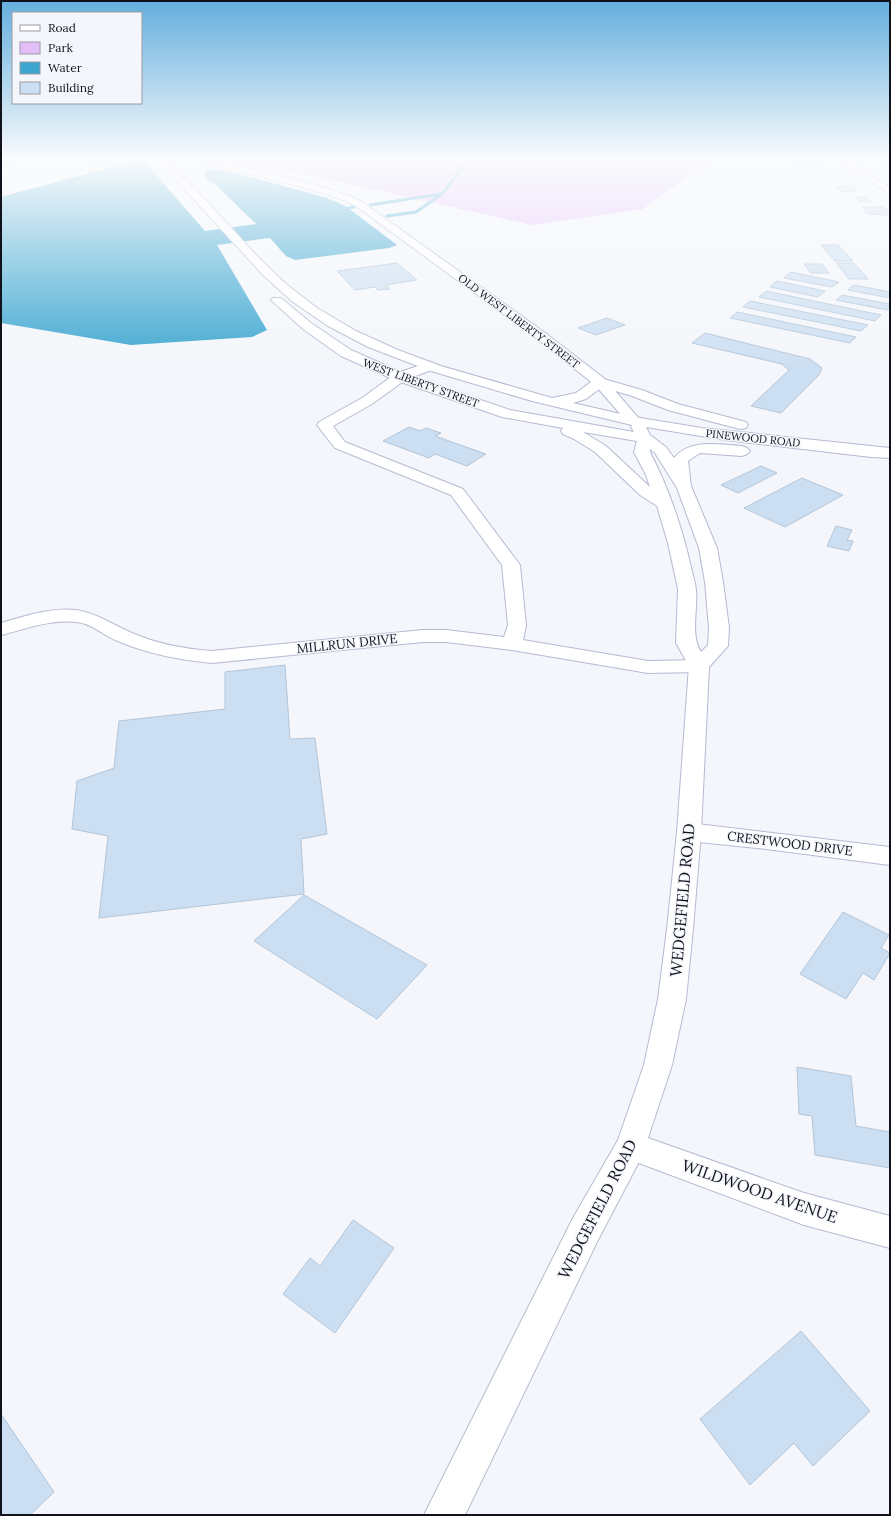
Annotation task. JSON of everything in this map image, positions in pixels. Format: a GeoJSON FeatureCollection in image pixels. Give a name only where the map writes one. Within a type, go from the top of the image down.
{"type":"FeatureCollection","features":[{"type":"Feature","properties":{"kind":"main road","name":"WEST LIBERTY STREET"},"geometry":{"type":"LineString","coordinates":[[225,229],[242,248],[287,292],[315,312],[372,343],[429,366],[540,400],[634,421]]}},
{"type":"Feature","properties":{"kind":"main road","name":"OLD WEST LIBERTY STREET"},"geometry":{"type":"LineString","coordinates":[[396,229],[540,335],[600,382],[634,421],[645,438]]}},
{"type":"Feature","properties":{"kind":"main road","name":"WEST LIBERTY STREET"},"geometry":{"type":"LineString","coordinates":[[242,248],[254,272],[268,291],[295,316],[346,354],[400,377],[507,414],[645,438]]}},
{"type":"Feature","properties":{"kind":"main road"},"geometry":{"type":"LineString","coordinates":[[429,366],[400,377],[367,400],[324,425],[340,444],[457,492],[511,565],[517,625],[512,644]]}},
{"type":"Feature","properties":{"kind":"main road"},"geometry":{"type":"LineString","coordinates":[[540,400],[564,401],[576,399],[588,394],[600,382],[704,416],[825,446]]}},
{"type":"Feature","properties":{"kind":"main road"},"geometry":{"type":"LineString","coordinates":[[507,414],[577,434],[607,454],[628,472],[647,493],[665,504]]}},
{"type":"Feature","properties":{"kind":"main road","name":"PINEWOOD ROAD"},"geometry":{"type":"LineString","coordinates":[[634,421],[686,430],[825,446],[871,453]]}},
{"type":"Feature","properties":{"kind":"main road"},"geometry":{"type":"LineString","coordinates":[[685,488],[661,450],[645,438],[642,452],[654,475],[665,504],[677,543],[687,589],[686,644],[700,666],[718,646],[719,628],[714,582],[708,548],[685,488],[680,460],[684,455],[701,449],[742,451]]}},
{"type":"Feature","properties":{"kind":"main road","name":"PINEWOOD ROAD"},"geometry":{"type":"LineString","coordinates":[[645,438],[742,451],[826,458],[871,453],[890,453]]}},
{"type":"Feature","properties":{"kind":"main road","name":"MILLRUN DRIVE"},"geometry":{"type":"LineString","coordinates":[[1,628],[37,619],[57,616],[76,616],[90,620],[126,638],[189,655],[212,657],[423,636],[446,636],[512,644],[648,667],[700,666]]}},
{"type":"Feature","properties":{"kind":"main road","name":"WEDGEFIELD ROAD"},"geometry":{"type":"LineString","coordinates":[[444,1515],[582,1237],[631,1146],[658,1065],[672,999],[689,832],[700,666]]}},
{"type":"Feature","properties":{"kind":"main road","name":"CRESTWOOD DRIVE"},"geometry":{"type":"LineString","coordinates":[[689,832],[890,856]]}},
{"type":"Feature","properties":{"kind":"main road","name":"WILDWOOD AVENUE"},"geometry":{"type":"LineString","coordinates":[[631,1146],[804,1209],[890,1232]]}},
{"type":"Feature","properties":{"kind":"water"},"geometry":{"type":"Polygon","coordinates":[[[1,229],[203,229],[205,231],[221,229],[375,229],[397,245],[389,248],[295,260],[286,256],[270,238],[217,245],[267,330],[252,337],[131,345],[1,323],[1,229]]]}},
{"type":"Feature","properties":{"kind":"building"},"geometry":{"type":"Polygon","coordinates":[[[821,245],[838,245],[853,261],[835,261],[821,245]]]}},
{"type":"Feature","properties":{"kind":"building"},"geometry":{"type":"Polygon","coordinates":[[[397,263],[417,280],[386,285],[390,289],[378,290],[375,287],[355,290],[337,271],[397,263]]]}},
{"type":"Feature","properties":{"kind":"building"},"geometry":{"type":"Polygon","coordinates":[[[836,263],[854,263],[868,279],[849,279],[836,263]]]}},
{"type":"Feature","properties":{"kind":"building"},"geometry":{"type":"Polygon","coordinates":[[[804,264],[822,264],[829,273],[811,273],[804,264]]]}},
{"type":"Feature","properties":{"kind":"building"},"geometry":{"type":"Polygon","coordinates":[[[791,272],[839,282],[832,287],[784,278],[791,272]]]}},
{"type":"Feature","properties":{"kind":"building"},"geometry":{"type":"Polygon","coordinates":[[[777,281],[825,291],[818,297],[770,287],[777,281]]]}},
{"type":"Feature","properties":{"kind":"building"},"geometry":{"type":"Polygon","coordinates":[[[854,285],[890,292],[890,298],[848,290],[854,285]]]}},
{"type":"Feature","properties":{"kind":"building"},"geometry":{"type":"Polygon","coordinates":[[[766,291],[881,315],[875,321],[759,297],[766,291]]]}},
{"type":"Feature","properties":{"kind":"building"},"geometry":{"type":"Polygon","coordinates":[[[842,295],[890,304],[890,308],[887,310],[836,300],[842,295]]]}},
{"type":"Feature","properties":{"kind":"building"},"geometry":{"type":"Polygon","coordinates":[[[750,301],[868,325],[861,331],[743,307],[750,301]]]}},
{"type":"Feature","properties":{"kind":"building"},"geometry":{"type":"Polygon","coordinates":[[[737,312],[856,337],[850,343],[730,318],[737,312]]]}},
{"type":"Feature","properties":{"kind":"building"},"geometry":{"type":"Polygon","coordinates":[[[607,318],[625,325],[596,335],[578,328],[607,318]]]}},
{"type":"Feature","properties":{"kind":"building"},"geometry":{"type":"Polygon","coordinates":[[[705,333],[810,359],[822,368],[819,375],[781,413],[751,406],[789,370],[782,364],[692,343],[705,333]]]}},
{"type":"Feature","properties":{"kind":"building"},"geometry":{"type":"Polygon","coordinates":[[[409,427],[420,431],[426,428],[441,433],[435,436],[486,454],[467,466],[435,454],[429,458],[383,441],[409,427]]]}},
{"type":"Feature","properties":{"kind":"building"},"geometry":{"type":"Polygon","coordinates":[[[761,466],[777,473],[738,493],[721,485],[761,466]]]}},
{"type":"Feature","properties":{"kind":"building"},"geometry":{"type":"Polygon","coordinates":[[[802,478],[843,495],[785,527],[744,508],[802,478]]]}},
{"type":"Feature","properties":{"kind":"building"},"geometry":{"type":"Polygon","coordinates":[[[836,526],[852,530],[847,540],[853,541],[849,551],[827,546],[836,526]]]}},
{"type":"Feature","properties":{"kind":"building"},"geometry":{"type":"Polygon","coordinates":[[[285,665],[290,739],[315,738],[327,834],[301,839],[304,894],[99,918],[108,836],[72,829],[77,781],[114,768],[119,721],[225,709],[225,672],[285,665]]]}},
{"type":"Feature","properties":{"kind":"building"},"geometry":{"type":"Polygon","coordinates":[[[304,895],[427,965],[377,1019],[254,941],[304,895]]]}},
{"type":"Feature","properties":{"kind":"building"},"geometry":{"type":"Polygon","coordinates":[[[843,912],[889,935],[881,948],[890,953],[874,980],[863,973],[846,999],[800,974],[843,912]]]}},
{"type":"Feature","properties":{"kind":"building"},"geometry":{"type":"Polygon","coordinates":[[[797,1067],[851,1076],[856,1126],[890,1132],[890,1168],[815,1155],[812,1116],[799,1114],[797,1067]]]}},
{"type":"Feature","properties":{"kind":"building"},"geometry":{"type":"Polygon","coordinates":[[[353,1220],[394,1248],[335,1333],[283,1294],[310,1258],[320,1266],[353,1220]]]}},
{"type":"Feature","properties":{"kind":"building"},"geometry":{"type":"Polygon","coordinates":[[[801,1331],[870,1411],[813,1466],[794,1443],[750,1485],[700,1419],[801,1331]]]}},
{"type":"Feature","properties":{"kind":"building"},"geometry":{"type":"Polygon","coordinates":[[[1,1414],[54,1492],[30,1515],[1,1515],[1,1414]]]}}]}
